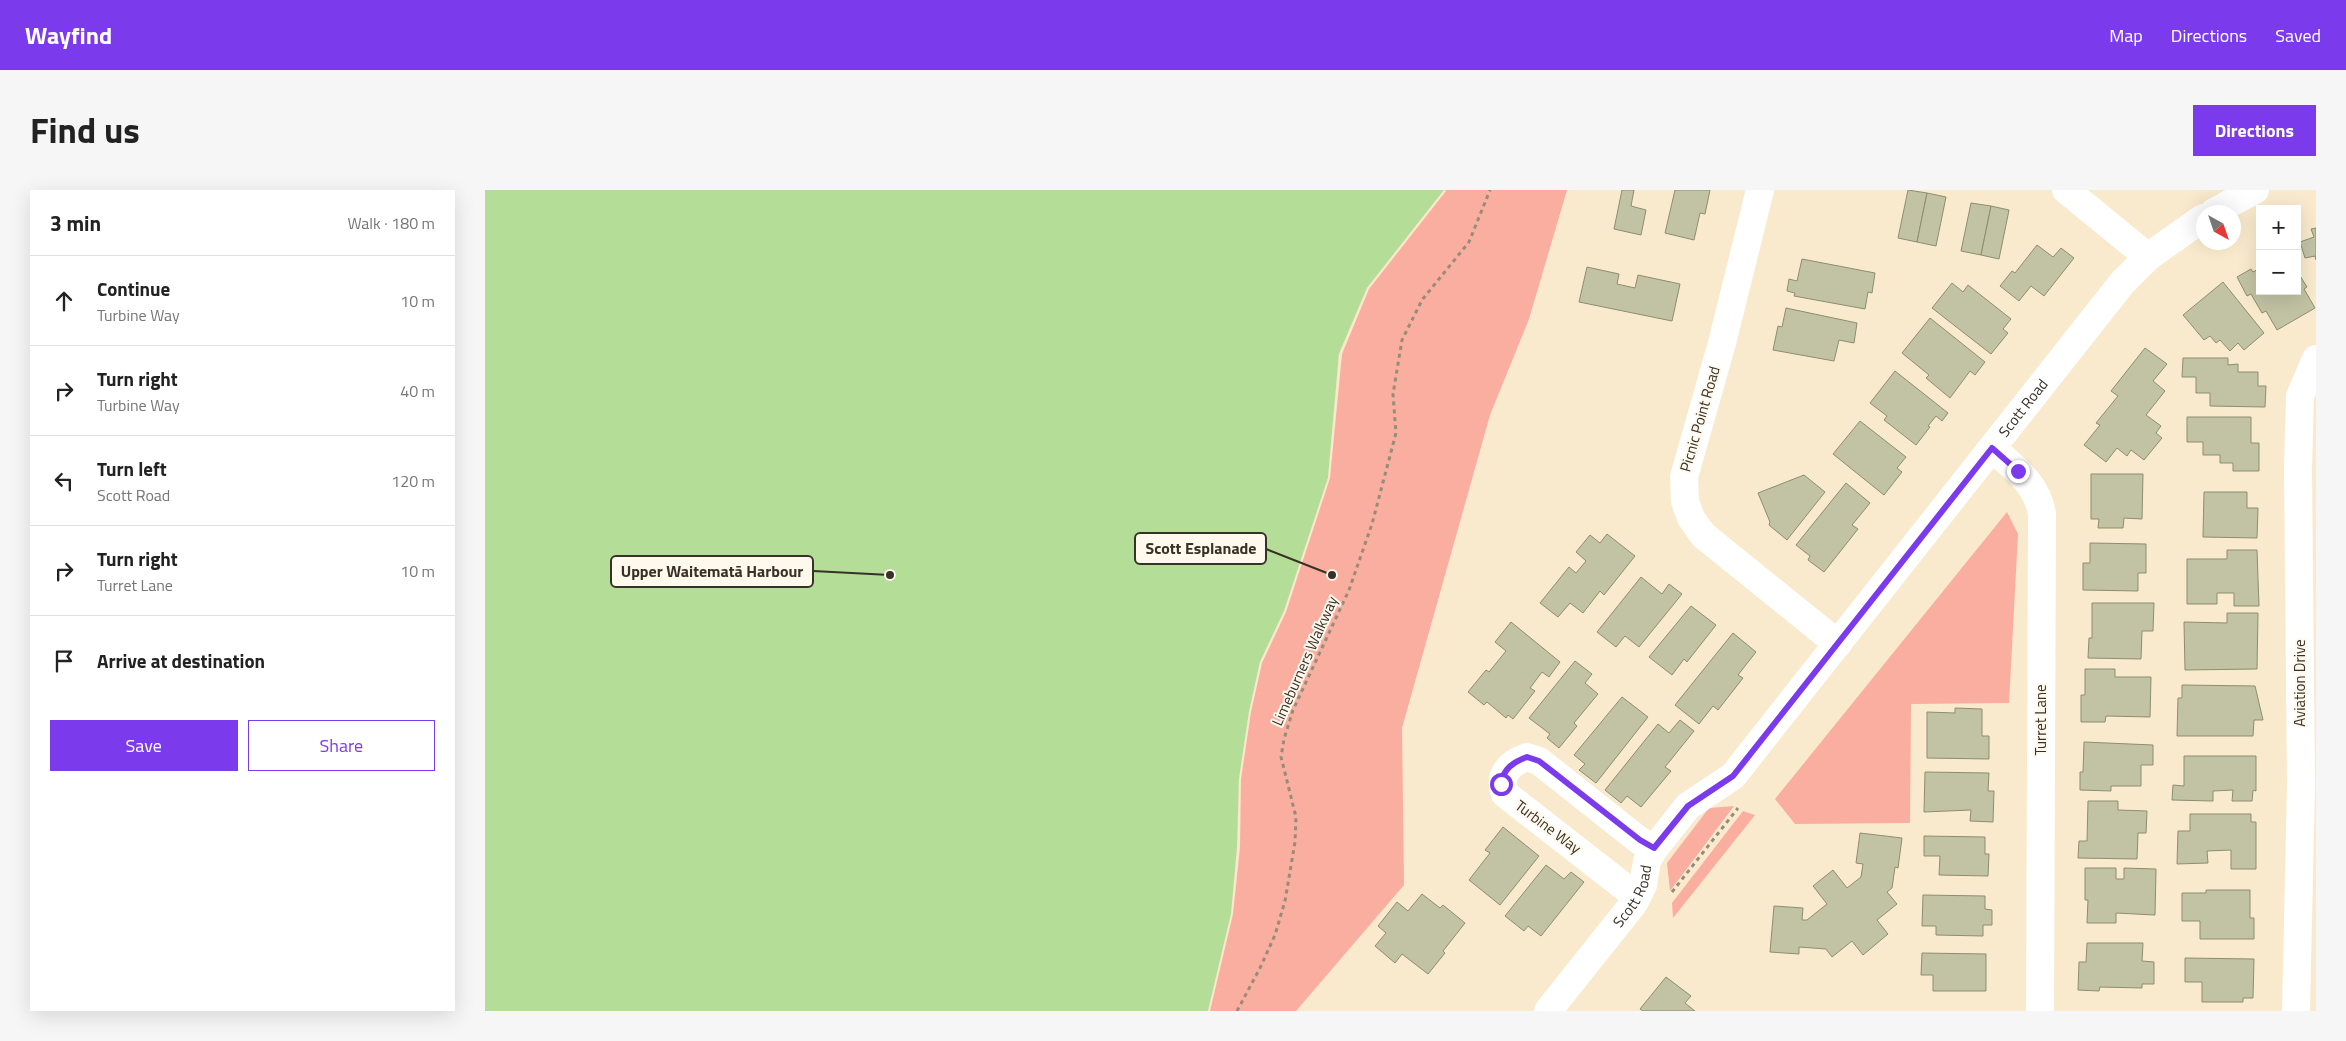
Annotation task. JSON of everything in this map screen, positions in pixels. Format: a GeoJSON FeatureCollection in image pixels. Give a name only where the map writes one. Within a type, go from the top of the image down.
{"type":"FeatureCollection","features":[{"type":"Feature","properties":{"kind":"street","name":"Picnic Point Road"},"geometry":{"type":"LineString","coordinates":[[1760,190],[1722,343],[1689,454],[1684,477],[1685,501],[1691,518],[1703,535],[1838,644]]}},
{"type":"Feature","properties":{"kind":"street"},"geometry":{"type":"LineString","coordinates":[[2066,190],[2148,256]]}},
{"type":"Feature","properties":{"kind":"street"},"geometry":{"type":"LineString","coordinates":[[2227,205],[2255,190]]}},
{"type":"Feature","properties":{"kind":"street","name":"Scott Road"},"geometry":{"type":"LineString","coordinates":[[1548,1011],[1634,903],[1643,885],[1647,861],[1654,848],[1688,806],[1733,776],[2122,283],[2148,256],[2196,223]]}},
{"type":"Feature","properties":{"kind":"street","name":"Aviation Drive"},"geometry":{"type":"LineString","coordinates":[[2296,1011],[2301,785],[2298,478],[2300,396],[2316,359]]}},
{"type":"Feature","properties":{"kind":"street","name":"Turret Lane"},"geometry":{"type":"LineString","coordinates":[[1992,448],[2032,485],[2041,504],[2042,514],[2040,1011]]}},
{"type":"Feature","properties":{"kind":"street","name":"Turbine Way"},"geometry":{"type":"LineString","coordinates":[[1637,896],[1505,794],[1501,784],[1502,777],[1516,761],[1527,757],[1539,761],[1640,840],[1654,848]]}},
{"type":"Feature","properties":{"kind":"path","name":"Limeburners Walkway"},"geometry":{"type":"LineString","coordinates":[[1237,1011],[1260,968],[1275,934],[1285,901],[1295,842],[1295,816],[1281,757],[1284,739],[1293,710],[1349,590],[1389,467],[1396,433],[1393,394],[1402,340],[1422,300],[1469,242],[1490,190]]}},
{"type":"Feature","properties":{"kind":"path"},"geometry":{"type":"LineString","coordinates":[[1668,897],[1741,806]]}},
{"type":"Feature","properties":{"kind":"shaded area"},"geometry":{"type":"Polygon","coordinates":[[[485,190],[1444,190],[1367,288],[1339,354],[1328,478],[1284,611],[1260,662],[1249,712],[1239,779],[1237,847],[1231,914],[1208,1011],[485,1011],[485,190]]]}},
{"type":"Feature","properties":{"kind":"shaded area"},"geometry":{"type":"Polygon","coordinates":[[[1444,190],[1567,190],[1529,319],[1490,415],[1402,728],[1404,885],[1296,1011],[1208,1011],[1231,914],[1239,779],[1249,712],[1260,662],[1284,611],[1328,478],[1339,354],[1367,288],[1444,190]]]}},
{"type":"Feature","properties":{"kind":"shaded area"},"geometry":{"type":"Polygon","coordinates":[[[2007,512],[2018,534],[2009,703],[1911,704],[1910,823],[1795,824],[1775,799],[2007,512]]]}},
{"type":"Feature","properties":{"kind":"shaded area"},"geometry":{"type":"Polygon","coordinates":[[[1734,806],[1670,891],[1667,863],[1709,808],[1734,806]]]}},
{"type":"Feature","properties":{"kind":"shaded area"},"geometry":{"type":"Polygon","coordinates":[[[1743,811],[1755,815],[1673,918],[1672,903],[1743,811]]]}},
{"type":"Feature","properties":{"kind":"pier"},"geometry":{"type":"Polygon","coordinates":[[[1444,190],[1446,191],[1369,289],[1342,354],[1330,478],[1286,612],[1262,663],[1251,712],[1241,779],[1240,847],[1233,914],[1210,1011],[1208,1011],[1231,914],[1237,847],[1239,779],[1249,712],[1260,662],[1284,611],[1328,478],[1339,354],[1367,288],[1444,190]]]}},
{"type":"Feature","properties":{"kind":"building"},"geometry":{"type":"Polygon","coordinates":[[[1622,190],[1634,190],[1631,206],[1646,210],[1641,235],[1614,229],[1622,190]]]}},
{"type":"Feature","properties":{"kind":"building"},"geometry":{"type":"Polygon","coordinates":[[[1675,190],[1710,190],[1705,214],[1700,213],[1694,240],[1665,233],[1675,190]]]}},
{"type":"Feature","properties":{"kind":"building"},"geometry":{"type":"Polygon","coordinates":[[[1908,190],[1927,193],[1917,242],[1898,238],[1908,190]]]}},
{"type":"Feature","properties":{"kind":"building"},"geometry":{"type":"Polygon","coordinates":[[[1927,193],[1946,197],[1936,246],[1917,242],[1927,193]]]}},
{"type":"Feature","properties":{"kind":"building"},"geometry":{"type":"Polygon","coordinates":[[[1971,203],[1991,206],[1981,255],[1961,251],[1971,203]]]}},
{"type":"Feature","properties":{"kind":"building"},"geometry":{"type":"Polygon","coordinates":[[[1991,206],[2009,210],[1999,259],[1981,255],[1991,206]]]}},
{"type":"Feature","properties":{"kind":"building"},"geometry":{"type":"Polygon","coordinates":[[[2316,228],[2316,260],[2315,256],[2305,258],[2301,245],[2301,242],[2314,237],[2311,229],[2316,228]]]}},
{"type":"Feature","properties":{"kind":"building"},"geometry":{"type":"Polygon","coordinates":[[[2037,245],[2053,257],[2061,248],[2074,258],[2044,296],[2031,286],[2019,301],[2000,286],[2012,271],[2015,273],[2037,245]]]}},
{"type":"Feature","properties":{"kind":"building"},"geometry":{"type":"Polygon","coordinates":[[[1802,259],[1875,273],[1872,293],[1868,292],[1865,309],[1794,296],[1795,293],[1787,291],[1789,279],[1797,281],[1802,259]]]}},
{"type":"Feature","properties":{"kind":"building"},"geometry":{"type":"Polygon","coordinates":[[[1587,267],[1619,274],[1617,284],[1635,288],[1638,275],[1680,284],[1672,321],[1579,302],[1587,267]]]}},
{"type":"Feature","properties":{"kind":"building"},"geometry":{"type":"Polygon","coordinates":[[[2251,269],[2253,272],[2256,270],[2256,295],[2301,295],[2301,277],[2307,287],[2304,289],[2315,308],[2277,330],[2266,311],[2262,313],[2251,294],[2247,296],[2237,277],[2251,269]]]}},
{"type":"Feature","properties":{"kind":"building"},"geometry":{"type":"Polygon","coordinates":[[[2223,282],[2264,333],[2244,350],[2238,343],[2230,351],[2220,340],[2216,343],[2210,336],[2204,340],[2183,315],[2223,282]]]}},
{"type":"Feature","properties":{"kind":"building"},"geometry":{"type":"Polygon","coordinates":[[[1952,283],[1963,292],[1968,285],[2011,319],[2003,329],[2008,333],[1991,354],[1932,308],[1952,283]]]}},
{"type":"Feature","properties":{"kind":"building"},"geometry":{"type":"Polygon","coordinates":[[[1786,308],[1857,323],[1854,343],[1839,340],[1834,361],[1773,350],[1778,326],[1782,327],[1786,308]]]}},
{"type":"Feature","properties":{"kind":"building"},"geometry":{"type":"Polygon","coordinates":[[[1930,318],[1985,362],[1975,375],[1970,371],[1950,398],[1926,378],[1929,375],[1902,353],[1930,318]]]}},
{"type":"Feature","properties":{"kind":"building"},"geometry":{"type":"Polygon","coordinates":[[[2145,348],[2167,364],[2153,381],[2165,391],[2146,415],[2161,426],[2156,433],[2162,438],[2144,460],[2131,450],[2127,456],[2117,448],[2106,462],[2084,445],[2100,425],[2096,423],[2118,396],[2111,391],[2145,348]]]}},
{"type":"Feature","properties":{"kind":"building"},"geometry":{"type":"Polygon","coordinates":[[[2183,358],[2228,358],[2228,365],[2238,364],[2238,372],[2258,372],[2258,386],[2266,386],[2265,407],[2210,406],[2210,393],[2196,393],[2196,377],[2182,377],[2183,358]]]}},
{"type":"Feature","properties":{"kind":"building"},"geometry":{"type":"Polygon","coordinates":[[[1895,371],[1948,413],[1942,421],[1936,416],[1916,445],[1884,420],[1887,416],[1870,403],[1895,371]]]}},
{"type":"Feature","properties":{"kind":"building"},"geometry":{"type":"Polygon","coordinates":[[[2187,417],[2251,417],[2251,443],[2259,443],[2259,471],[2233,471],[2233,463],[2220,463],[2220,455],[2203,455],[2203,442],[2187,442],[2187,417]]]}},
{"type":"Feature","properties":{"kind":"building"},"geometry":{"type":"Polygon","coordinates":[[[1860,421],[1906,457],[1897,468],[1902,472],[1884,495],[1833,454],[1860,421]]]}},
{"type":"Feature","properties":{"kind":"building"},"geometry":{"type":"Polygon","coordinates":[[[2091,474],[2143,474],[2142,519],[2124,518],[2123,528],[2098,528],[2099,519],[2091,519],[2091,474]]]}},
{"type":"Feature","properties":{"kind":"building"},"geometry":{"type":"Polygon","coordinates":[[[1804,475],[1825,492],[1787,540],[1769,525],[1770,522],[1758,493],[1804,475]]]}},
{"type":"Feature","properties":{"kind":"building"},"geometry":{"type":"Polygon","coordinates":[[[1846,483],[1870,503],[1852,525],[1858,529],[1824,572],[1808,560],[1810,556],[1796,545],[1846,483]]]}},
{"type":"Feature","properties":{"kind":"building"},"geometry":{"type":"Polygon","coordinates":[[[2204,492],[2247,492],[2247,508],[2258,508],[2257,538],[2203,537],[2204,492]]]}},
{"type":"Feature","properties":{"kind":"building"},"geometry":{"type":"Polygon","coordinates":[[[1607,534],[1635,556],[1604,595],[1600,591],[1583,613],[1570,603],[1558,617],[1540,603],[1569,567],[1576,573],[1586,561],[1576,552],[1590,535],[1600,543],[1607,534]]]}},
{"type":"Feature","properties":{"kind":"building"},"geometry":{"type":"Polygon","coordinates":[[[2090,543],[2146,544],[2146,573],[2138,573],[2138,591],[2083,590],[2083,563],[2090,563],[2090,543]]]}},
{"type":"Feature","properties":{"kind":"building"},"geometry":{"type":"Polygon","coordinates":[[[2227,550],[2257,550],[2259,606],[2234,606],[2234,593],[2217,593],[2217,604],[2187,604],[2187,559],[2227,559],[2227,550]]]}},
{"type":"Feature","properties":{"kind":"building"},"geometry":{"type":"Polygon","coordinates":[[[1641,577],[1662,594],[1669,584],[1682,594],[1639,647],[1625,636],[1616,647],[1597,632],[1641,577]]]}},
{"type":"Feature","properties":{"kind":"building"},"geometry":{"type":"Polygon","coordinates":[[[2092,603],[2154,603],[2153,631],[2142,631],[2141,659],[2088,658],[2089,638],[2092,638],[2092,603]]]}},
{"type":"Feature","properties":{"kind":"building"},"geometry":{"type":"Polygon","coordinates":[[[1691,606],[1716,625],[1687,662],[1684,659],[1672,675],[1649,657],[1691,606]]]}},
{"type":"Feature","properties":{"kind":"building"},"geometry":{"type":"Polygon","coordinates":[[[2227,613],[2258,613],[2257,669],[2185,670],[2184,622],[2227,623],[2227,613]]]}},
{"type":"Feature","properties":{"kind":"building"},"geometry":{"type":"Polygon","coordinates":[[[1511,622],[1560,662],[1549,677],[1542,672],[1530,688],[1535,691],[1513,719],[1508,715],[1506,718],[1487,702],[1484,705],[1468,692],[1486,670],[1489,672],[1506,651],[1495,642],[1511,622]]]}},
{"type":"Feature","properties":{"kind":"building"},"geometry":{"type":"Polygon","coordinates":[[[1733,633],[1756,652],[1738,675],[1743,678],[1718,710],[1713,706],[1699,724],[1675,705],[1733,633]]]}},
{"type":"Feature","properties":{"kind":"building"},"geometry":{"type":"Polygon","coordinates":[[[1575,661],[1592,674],[1585,683],[1598,694],[1574,723],[1577,726],[1559,748],[1547,738],[1550,734],[1529,718],[1575,661]]]}},
{"type":"Feature","properties":{"kind":"building"},"geometry":{"type":"Polygon","coordinates":[[[2085,669],[2115,669],[2115,677],[2151,677],[2150,717],[2106,716],[2105,722],[2081,722],[2081,695],[2085,695],[2085,669]]]}},
{"type":"Feature","properties":{"kind":"building"},"geometry":{"type":"Polygon","coordinates":[[[2182,685],[2255,686],[2263,720],[2254,720],[2253,736],[2177,736],[2178,698],[2182,698],[2182,685]]]}},
{"type":"Feature","properties":{"kind":"building"},"geometry":{"type":"Polygon","coordinates":[[[1622,697],[1648,717],[1596,783],[1579,770],[1585,764],[1574,755],[1622,697]]]}},
{"type":"Feature","properties":{"kind":"building"},"geometry":{"type":"Polygon","coordinates":[[[1955,708],[1982,709],[1982,736],[1989,736],[1989,759],[1927,758],[1927,712],[1955,713],[1955,708]]]}},
{"type":"Feature","properties":{"kind":"building"},"geometry":{"type":"Polygon","coordinates":[[[1680,720],[1694,731],[1665,767],[1671,771],[1641,807],[1627,796],[1621,803],[1605,790],[1658,724],[1669,733],[1680,720]]]}},
{"type":"Feature","properties":{"kind":"building"},"geometry":{"type":"Polygon","coordinates":[[[2084,742],[2153,745],[2153,765],[2141,765],[2141,786],[2111,786],[2111,791],[2080,790],[2084,742]]]}},
{"type":"Feature","properties":{"kind":"building"},"geometry":{"type":"Polygon","coordinates":[[[2184,756],[2256,756],[2256,791],[2253,790],[2252,801],[2232,801],[2233,790],[2213,791],[2213,801],[2172,800],[2173,785],[2184,786],[2184,756]]]}},
{"type":"Feature","properties":{"kind":"building"},"geometry":{"type":"Polygon","coordinates":[[[1925,772],[1989,773],[1988,791],[1994,791],[1993,822],[1970,821],[1971,810],[1924,812],[1925,772]]]}},
{"type":"Feature","properties":{"kind":"building"},"geometry":{"type":"Polygon","coordinates":[[[2088,801],[2118,801],[2118,810],[2147,811],[2146,833],[2138,833],[2137,859],[2078,858],[2079,841],[2087,841],[2088,801]]]}},
{"type":"Feature","properties":{"kind":"building"},"geometry":{"type":"Polygon","coordinates":[[[2190,814],[2251,814],[2251,822],[2256,822],[2256,869],[2231,869],[2231,850],[2207,851],[2208,863],[2177,864],[2178,831],[2190,831],[2190,814]]]}},
{"type":"Feature","properties":{"kind":"building"},"geometry":{"type":"Polygon","coordinates":[[[1503,827],[1539,856],[1500,905],[1469,880],[1490,853],[1485,850],[1503,827]]]}},
{"type":"Feature","properties":{"kind":"building"},"geometry":{"type":"Polygon","coordinates":[[[1860,833],[1902,838],[1898,868],[1895,867],[1892,888],[1887,892],[1897,904],[1877,920],[1888,934],[1863,955],[1852,941],[1832,957],[1826,949],[1799,947],[1799,954],[1770,952],[1774,906],[1803,908],[1802,920],[1807,920],[1827,904],[1813,886],[1833,870],[1847,888],[1861,877],[1863,864],[1856,863],[1860,833]]]}},
{"type":"Feature","properties":{"kind":"building"},"geometry":{"type":"Polygon","coordinates":[[[1924,836],[1985,837],[1985,854],[1989,854],[1988,876],[1939,875],[1940,856],[1924,856],[1924,836]]]}},
{"type":"Feature","properties":{"kind":"building"},"geometry":{"type":"Polygon","coordinates":[[[1546,865],[1564,879],[1571,872],[1584,882],[1541,936],[1528,926],[1524,931],[1505,916],[1546,865]]]}},
{"type":"Feature","properties":{"kind":"building"},"geometry":{"type":"Polygon","coordinates":[[[2085,868],[2116,868],[2116,879],[2124,879],[2124,868],[2156,869],[2155,915],[2116,913],[2116,923],[2087,923],[2088,900],[2085,900],[2085,868]]]}},
{"type":"Feature","properties":{"kind":"building"},"geometry":{"type":"Polygon","coordinates":[[[2206,890],[2250,890],[2250,918],[2254,918],[2254,939],[2200,939],[2200,921],[2182,921],[2182,893],[2206,893],[2206,890]]]}},
{"type":"Feature","properties":{"kind":"building"},"geometry":{"type":"Polygon","coordinates":[[[1422,894],[1440,908],[1443,905],[1465,923],[1428,974],[1402,954],[1395,963],[1375,946],[1386,933],[1378,926],[1397,902],[1408,911],[1422,894]]]}},
{"type":"Feature","properties":{"kind":"building"},"geometry":{"type":"Polygon","coordinates":[[[1923,895],[1985,896],[1985,909],[1992,910],[1992,925],[1983,925],[1983,936],[1936,935],[1936,926],[1922,926],[1923,895]]]}},
{"type":"Feature","properties":{"kind":"building"},"geometry":{"type":"Polygon","coordinates":[[[2087,943],[2143,943],[2142,961],[2154,962],[2154,984],[2142,984],[2142,988],[2100,987],[2099,991],[2078,990],[2079,962],[2086,962],[2087,943]]]}},
{"type":"Feature","properties":{"kind":"building"},"geometry":{"type":"Polygon","coordinates":[[[1922,953],[1986,954],[1986,991],[1933,991],[1933,975],[1921,975],[1922,953]]]}},
{"type":"Feature","properties":{"kind":"building"},"geometry":{"type":"Polygon","coordinates":[[[2185,958],[2254,959],[2253,998],[2243,998],[2243,1002],[2202,1002],[2202,982],[2185,982],[2185,958]]]}},
{"type":"Feature","properties":{"kind":"building"},"geometry":{"type":"Polygon","coordinates":[[[1666,977],[1691,996],[1685,1003],[1695,1011],[1643,1011],[1640,1009],[1666,977]]]}},
{"type":"Feature","properties":{"kind":"place","name":"Upper Waitematā Harbour"},"geometry":{"type":"Point","coordinates":[890,575]}},
{"type":"Feature","properties":{"kind":"place","name":"Scott Esplanade"},"geometry":{"type":"Point","coordinates":[1332,575]}},
{"type":"Feature","properties":{"kind":"route"},"geometry":{"type":"LineString","coordinates":[[1501,784],[1506,770],[1516,761],[1527,757],[1539,761],[1640,840],[1654,848],[1688,806],[1733,776],[1759,746],[1992,448],[2018,471]]}}]}
